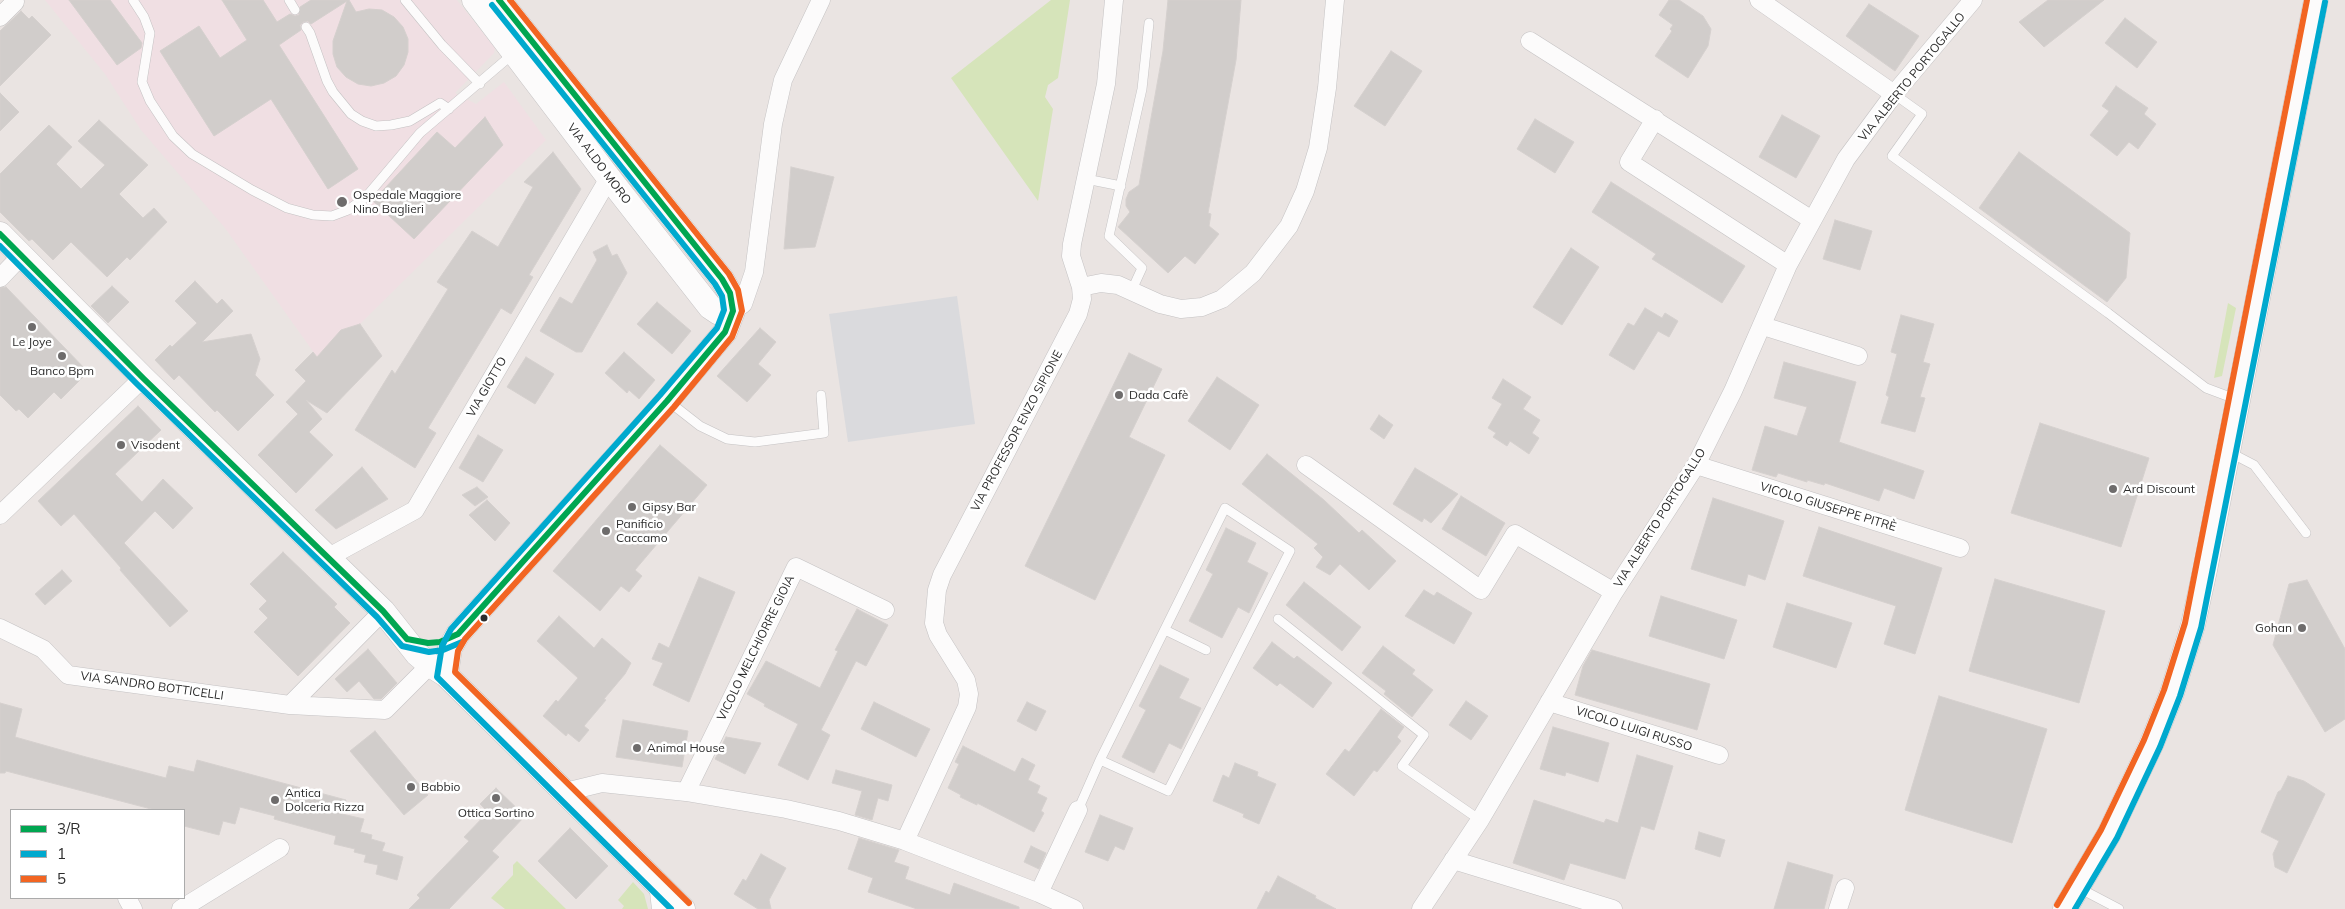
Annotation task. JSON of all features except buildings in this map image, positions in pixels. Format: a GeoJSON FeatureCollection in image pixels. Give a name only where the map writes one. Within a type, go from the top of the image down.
{"type":"FeatureCollection","features":[{"type":"Feature","properties":{"kind":"street","name":"VIA ALDO MORO"},"geometry":{"type":"LineString","coordinates":[[474,0],[523,47],[727,288],[733,311],[726,314],[710,307],[609,178],[523,47],[499,0]]}},
{"type":"Feature","properties":{"kind":"street"},"geometry":{"type":"LineString","coordinates":[[438,670],[458,634],[667,400],[725,332],[733,311],[743,304],[754,272],[773,124],[783,80],[821,0]]}},
{"type":"Feature","properties":{"kind":"street","name":"VIA PROFESSOR ENZO SIPIONE"},"geometry":{"type":"LineString","coordinates":[[905,842],[967,707],[969,694],[966,680],[938,635],[934,623],[937,590],[942,575],[1078,314],[1082,300],[1081,287],[1072,256],[1072,244],[1106,84],[1114,0]]}},
{"type":"Feature","properties":{"kind":"street"},"geometry":{"type":"LineString","coordinates":[[1081,287],[1101,283],[1118,285],[1160,304],[1174,307],[1202,307],[1222,300],[1253,273],[1289,226],[1305,191],[1318,148],[1335,0]]}},
{"type":"Feature","properties":{"kind":"street"},"geometry":{"type":"LineString","coordinates":[[1759,0],[1894,94]]}},
{"type":"Feature","properties":{"kind":"street","name":"VIA ALBERTO PORTOGALLO"},"geometry":{"type":"LineString","coordinates":[[1422,909],[1480,820],[1614,592],[1696,465],[1733,391],[1788,266],[1846,159],[1894,94],[1973,0]]}},
{"type":"Feature","properties":{"kind":"street"},"geometry":{"type":"LineString","coordinates":[[2065,909],[2079,888],[2130,791],[2172,693],[2192,625],[2206,570],[2316,0]]}},
{"type":"Feature","properties":{"kind":"street"},"geometry":{"type":"LineString","coordinates":[[0,17],[15,2]]}},
{"type":"Feature","properties":{"kind":"street"},"geometry":{"type":"LineString","coordinates":[[1530,41],[1812,220]]}},
{"type":"Feature","properties":{"kind":"street"},"geometry":{"type":"LineString","coordinates":[[1655,119],[1629,162],[1788,266]]}},
{"type":"Feature","properties":{"kind":"street","name":"VIA GIOTTO"},"geometry":{"type":"LineString","coordinates":[[327,558],[415,510],[609,178]]}},
{"type":"Feature","properties":{"kind":"street"},"geometry":{"type":"LineString","coordinates":[[0,234],[143,378],[383,611],[417,654],[438,670],[683,909]]}},
{"type":"Feature","properties":{"kind":"street"},"geometry":{"type":"LineString","coordinates":[[0,278],[22,256]]}},
{"type":"Feature","properties":{"kind":"street"},"geometry":{"type":"LineString","coordinates":[[727,288],[740,284],[754,272]]}},
{"type":"Feature","properties":{"kind":"street"},"geometry":{"type":"LineString","coordinates":[[1763,326],[1858,356]]}},
{"type":"Feature","properties":{"kind":"street"},"geometry":{"type":"LineString","coordinates":[[0,515],[143,378]]}},
{"type":"Feature","properties":{"kind":"street","name":"VICOLO GIUSEPPE PITRÈ"},"geometry":{"type":"LineString","coordinates":[[1696,465],[1960,548]]}},
{"type":"Feature","properties":{"kind":"street"},"geometry":{"type":"LineString","coordinates":[[1306,466],[1481,590],[1516,534],[1614,592]]}},
{"type":"Feature","properties":{"kind":"street","name":"VICOLO MELCHIORRE GIOIA"},"geometry":{"type":"LineString","coordinates":[[686,792],[796,566],[885,610]]}},
{"type":"Feature","properties":{"kind":"street"},"geometry":{"type":"LineString","coordinates":[[290,705],[383,611]]}},
{"type":"Feature","properties":{"kind":"street","name":"VIA SANDRO BOTTICELLI"},"geometry":{"type":"LineString","coordinates":[[0,628],[43,649],[68,675],[290,705],[385,710],[438,670]]}},
{"type":"Feature","properties":{"kind":"street"},"geometry":{"type":"LineString","coordinates":[[407,639],[428,643],[440,642],[458,634]]}},
{"type":"Feature","properties":{"kind":"street","name":"VICOLO LUIGI RUSSO"},"geometry":{"type":"LineString","coordinates":[[1549,702],[1719,755]]}},
{"type":"Feature","properties":{"kind":"street"},"geometry":{"type":"LineString","coordinates":[[565,792],[602,783],[686,792],[804,813],[905,842],[1059,904],[1078,810]]}},
{"type":"Feature","properties":{"kind":"street"},"geometry":{"type":"LineString","coordinates":[[181,909],[280,848]]}},
{"type":"Feature","properties":{"kind":"street"},"geometry":{"type":"LineString","coordinates":[[1453,860],[1613,909]]}},
{"type":"Feature","properties":{"kind":"street"},"geometry":{"type":"LineString","coordinates":[[658,883],[661,909]]}},
{"type":"Feature","properties":{"kind":"street"},"geometry":{"type":"LineString","coordinates":[[1838,909],[1844,888]]}},
{"type":"Feature","properties":{"kind":"lane"},"geometry":{"type":"LineString","coordinates":[[133,0],[144,17],[150,33],[142,82],[150,101],[174,136],[192,154],[209,166],[287,208],[313,215],[332,216],[348,210],[366,198],[420,133],[523,47]]}},
{"type":"Feature","properties":{"kind":"lane"},"geometry":{"type":"LineString","coordinates":[[289,0],[295,10]]}},
{"type":"Feature","properties":{"kind":"lane"},"geometry":{"type":"LineString","coordinates":[[406,0],[442,46],[480,84]]}},
{"type":"Feature","properties":{"kind":"lane"},"geometry":{"type":"LineString","coordinates":[[1131,292],[1142,268],[1109,236],[1122,186],[1142,89],[1149,23]]}},
{"type":"Feature","properties":{"kind":"lane"},"geometry":{"type":"LineString","coordinates":[[306,27],[333,92],[351,114],[362,121],[376,126],[391,125],[410,121],[440,104],[450,109]]}},
{"type":"Feature","properties":{"kind":"lane"},"geometry":{"type":"LineString","coordinates":[[1894,94],[1922,114],[1892,156],[2100,307],[2206,388],[2239,400]]}},
{"type":"Feature","properties":{"kind":"lane"},"geometry":{"type":"LineString","coordinates":[[1086,180],[1122,186]]}},
{"type":"Feature","properties":{"kind":"lane"},"geometry":{"type":"LineString","coordinates":[[667,400],[700,426],[727,439],[755,442],[824,433],[821,395]]}},
{"type":"Feature","properties":{"kind":"lane"},"geometry":{"type":"LineString","coordinates":[[2228,452],[2254,465],[2306,533]]}},
{"type":"Feature","properties":{"kind":"lane"},"geometry":{"type":"LineString","coordinates":[[1078,810],[1100,760],[1225,508],[1290,551],[1168,791],[1100,760]]}},
{"type":"Feature","properties":{"kind":"lane"},"geometry":{"type":"LineString","coordinates":[[1278,619],[1424,735],[1402,766],[1480,820]]}},
{"type":"Feature","properties":{"kind":"lane"},"geometry":{"type":"LineString","coordinates":[[1165,630],[1206,650]]}},
{"type":"Feature","properties":{"kind":"lane"},"geometry":{"type":"LineString","coordinates":[[2079,888],[2119,909]]}},
{"type":"Feature","properties":{"kind":"shaded area","name":"Ospedale Maggiore Nino Baglieri"},"geometry":{"type":"Polygon","coordinates":[[[45,0],[457,0],[495,48],[494,53],[455,93],[476,104],[504,82],[546,140],[360,324],[317,357],[225,228],[141,130],[105,74],[45,0]]]}},
{"type":"Feature","properties":{"kind":"shaded area"},"geometry":{"type":"Polygon","coordinates":[[[957,296],[975,424],[848,442],[829,314],[957,296]]]}},
{"type":"Feature","properties":{"kind":"green space"},"geometry":{"type":"Polygon","coordinates":[[[1051,0],[1070,0],[1058,78],[1048,85],[1045,97],[1053,109],[1038,201],[951,78],[1051,0]]]}},
{"type":"Feature","properties":{"kind":"green space"},"geometry":{"type":"Polygon","coordinates":[[[2228,303],[2236,308],[2222,376],[2214,378],[2228,303]]]}},
{"type":"Feature","properties":{"kind":"green space"},"geometry":{"type":"Polygon","coordinates":[[[517,861],[566,909],[505,909],[491,898],[513,875],[513,865],[517,861]]]}},
{"type":"Feature","properties":{"kind":"green space"},"geometry":{"type":"Polygon","coordinates":[[[633,882],[644,894],[648,909],[622,909],[624,906],[618,900],[633,882]]]}},
{"type":"Feature","properties":{"kind":"transit line","name":"3/R"},"geometry":{"type":"LineString","coordinates":[[407,639],[428,643],[440,642],[458,634],[667,401],[725,332],[733,311],[730,293],[722,279],[499,0]]}},
{"type":"Feature","properties":{"kind":"transit line","name":"5"},"geometry":{"type":"LineString","coordinates":[[510,0],[729,274],[738,290],[742,311],[732,337],[674,407],[465,639],[458,651],[455,672],[689,903]]}},
{"type":"Feature","properties":{"kind":"transit line","name":"5"},"geometry":{"type":"LineString","coordinates":[[2057,905],[2101,830],[2144,740],[2164,690],[2185,623],[2307,0]]}},
{"type":"Feature","properties":{"kind":"transit line","name":"1"},"geometry":{"type":"LineString","coordinates":[[2075,909],[2117,838],[2160,747],[2180,696],[2201,628],[2325,2]]}},
{"type":"Feature","properties":{"kind":"transit line","name":"1"},"geometry":{"type":"LineString","coordinates":[[492,5],[715,284],[722,296],[724,310],[717,328],[660,395],[451,629],[442,646],[437,677],[671,909]]}},
{"type":"Feature","properties":{"kind":"transit line","name":"3/R"},"geometry":{"type":"LineString","coordinates":[[0,234],[143,378],[383,611],[407,639]]}},
{"type":"Feature","properties":{"kind":"transit line","name":"1"},"geometry":{"type":"LineString","coordinates":[[0,246],[137,384],[377,617],[402,646],[429,652],[443,650],[462,642]]}},
{"type":"Feature","properties":{"kind":"place","name":"Ospedale Maggiore Nino Baglieri"},"geometry":{"type":"Point","coordinates":[342,202]}},
{"type":"Feature","properties":{"kind":"place","name":"Le Joye"},"geometry":{"type":"Point","coordinates":[32,327]}},
{"type":"Feature","properties":{"kind":"place","name":"Banco Bpm"},"geometry":{"type":"Point","coordinates":[62,356]}},
{"type":"Feature","properties":{"kind":"place","name":"Dada Cafè"},"geometry":{"type":"Point","coordinates":[1119,395]}},
{"type":"Feature","properties":{"kind":"place","name":"Visodent"},"geometry":{"type":"Point","coordinates":[121,445]}},
{"type":"Feature","properties":{"kind":"place","name":"Ard Discount"},"geometry":{"type":"Point","coordinates":[2113,489]}},
{"type":"Feature","properties":{"kind":"place","name":"Gipsy Bar"},"geometry":{"type":"Point","coordinates":[632,507]}},
{"type":"Feature","properties":{"kind":"place","name":"Panificio Caccamo"},"geometry":{"type":"Point","coordinates":[606,531]}},
{"type":"Feature","properties":{"kind":"place","name":"Gohan"},"geometry":{"type":"Point","coordinates":[2302,628]}},
{"type":"Feature","properties":{"kind":"place","name":"Animal House"},"geometry":{"type":"Point","coordinates":[637,748]}},
{"type":"Feature","properties":{"kind":"place","name":"Babbio"},"geometry":{"type":"Point","coordinates":[411,787]}},
{"type":"Feature","properties":{"kind":"place","name":"Ottica Sortino"},"geometry":{"type":"Point","coordinates":[496,798]}},
{"type":"Feature","properties":{"kind":"place","name":"Antica Dolceria Rizza"},"geometry":{"type":"Point","coordinates":[275,800]}}]}
